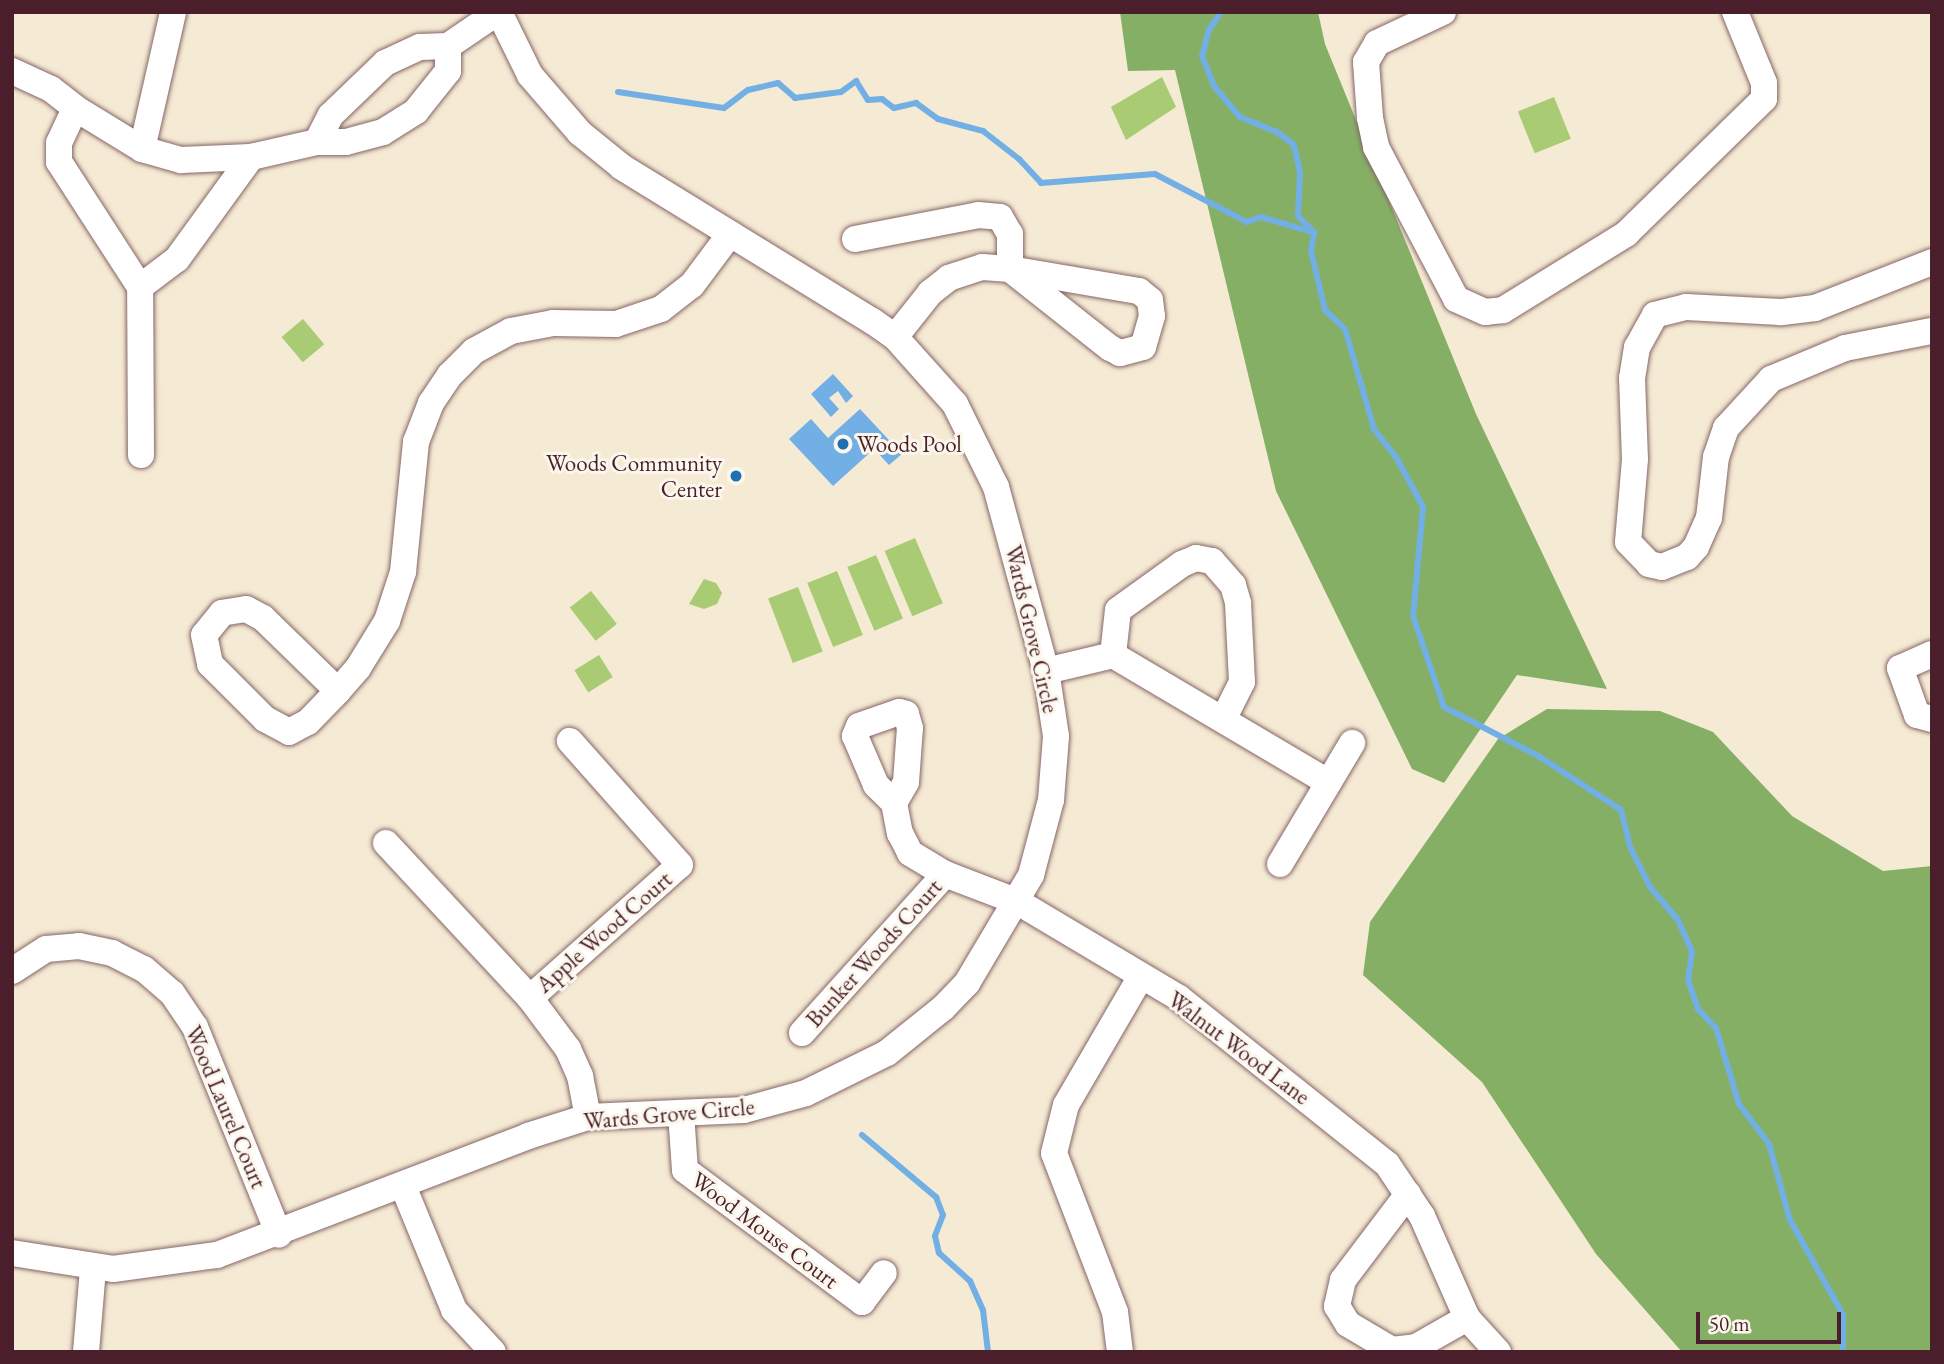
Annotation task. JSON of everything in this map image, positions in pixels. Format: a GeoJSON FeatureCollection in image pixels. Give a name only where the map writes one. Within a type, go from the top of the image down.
{"type":"FeatureCollection","features":[{"type":"Feature","properties":{"kind":"street"},"geometry":{"type":"LineString","coordinates":[[142,149],[173,12]]}},
{"type":"Feature","properties":{"kind":"street"},"geometry":{"type":"LineString","coordinates":[[317,142],[331,115],[385,63],[420,47],[448,47],[499,12]]}},
{"type":"Feature","properties":{"kind":"street","name":"Wards Grove Circle"},"geometry":{"type":"LineString","coordinates":[[12,1253],[93,1268],[194,1260],[279,1235],[528,1136],[588,1117],[744,1110],[834,1082],[887,1053],[918,1031],[967,983],[1018,902],[1031,875],[1051,800],[1056,736],[1046,671],[1006,519],[981,448],[954,404],[895,337],[622,167],[580,133],[530,75],[499,12]]}},
{"type":"Feature","properties":{"kind":"street"},"geometry":{"type":"LineString","coordinates":[[1443,12],[1377,43],[1366,62],[1370,118],[1376,147],[1456,299],[1485,312],[1503,310],[1626,234],[1764,99],[1764,83],[1735,12]]}},
{"type":"Feature","properties":{"kind":"street"},"geometry":{"type":"LineString","coordinates":[[12,71],[51,89],[75,108],[142,149],[181,160],[251,157],[317,142],[346,142],[383,132],[416,111],[448,71],[448,47]]}},
{"type":"Feature","properties":{"kind":"street"},"geometry":{"type":"LineString","coordinates":[[75,108],[59,143],[60,162],[140,288],[141,455]]}},
{"type":"Feature","properties":{"kind":"street"},"geometry":{"type":"LineString","coordinates":[[140,288],[177,259],[251,157]]}},
{"type":"Feature","properties":{"kind":"street"},"geometry":{"type":"LineString","coordinates":[[855,239],[989,215],[1000,218],[1010,234],[1010,269]]}},
{"type":"Feature","properties":{"kind":"street"},"geometry":{"type":"LineString","coordinates":[[338,691],[262,618],[246,609],[222,613],[204,635],[210,664],[278,729],[297,730],[338,691],[372,648],[397,595],[407,548],[411,462],[431,404],[450,374],[474,351],[511,331],[553,323],[616,324],[661,309],[692,285],[730,234]]}},
{"type":"Feature","properties":{"kind":"street"},"geometry":{"type":"LineString","coordinates":[[1932,262],[1815,308],[1780,312],[1686,307],[1655,315],[1637,347],[1632,377],[1636,459],[1628,542],[1649,564],[1662,567],[1687,557],[1696,547],[1709,519],[1716,457],[1726,428],[1771,379],[1845,348],[1932,331]]}},
{"type":"Feature","properties":{"kind":"street"},"geometry":{"type":"LineString","coordinates":[[895,337],[930,293],[949,278],[982,267],[1010,269],[1139,291],[1150,300],[1152,316],[1143,347],[1120,353],[1110,348],[1010,269]]}},
{"type":"Feature","properties":{"kind":"street"},"geometry":{"type":"LineString","coordinates":[[1113,655],[1118,610],[1182,564],[1196,558],[1212,561],[1233,585],[1238,603],[1242,682],[1224,718]]}},
{"type":"Feature","properties":{"kind":"street"},"geometry":{"type":"LineString","coordinates":[[1932,654],[1900,668],[1917,715],[1932,719]]}},
{"type":"Feature","properties":{"kind":"street"},"geometry":{"type":"LineString","coordinates":[[1046,671],[1113,655],[1224,718],[1328,782]]}},
{"type":"Feature","properties":{"kind":"street","name":"Apple Wood Court"},"geometry":{"type":"LineString","coordinates":[[530,998],[680,865],[570,741]]}},
{"type":"Feature","properties":{"kind":"street"},"geometry":{"type":"LineString","coordinates":[[1280,864],[1352,743]]}},
{"type":"Feature","properties":{"kind":"street","name":"Walnut Wood Lane"},"geometry":{"type":"LineString","coordinates":[[894,803],[900,833],[910,853],[945,874],[1018,902],[1222,1029],[1387,1164],[1422,1216],[1467,1318],[1498,1352]]}},
{"type":"Feature","properties":{"kind":"street"},"geometry":{"type":"LineString","coordinates":[[386,843],[530,998],[569,1049],[580,1076],[588,1117]]}},
{"type":"Feature","properties":{"kind":"street","name":"Bunker Woods Court"},"geometry":{"type":"LineString","coordinates":[[802,1033],[945,874]]}},
{"type":"Feature","properties":{"kind":"street","name":"Wood Laurel Court"},"geometry":{"type":"LineString","coordinates":[[12,971],[26,958],[46,950],[79,946],[112,953],[144,969],[172,993],[194,1027],[279,1235]]}},
{"type":"Feature","properties":{"kind":"street"},"geometry":{"type":"LineString","coordinates":[[1119,1352],[1115,1312],[1054,1153],[1066,1105],[1140,978]]}},
{"type":"Feature","properties":{"kind":"street","name":"Wood Mouse Court"},"geometry":{"type":"LineString","coordinates":[[681,1113],[685,1170],[862,1302],[884,1273]]}},
{"type":"Feature","properties":{"kind":"street"},"geometry":{"type":"LineString","coordinates":[[403,1186],[454,1310],[493,1352]]}},
{"type":"Feature","properties":{"kind":"street"},"geometry":{"type":"LineString","coordinates":[[1408,1194],[1343,1280],[1337,1306],[1348,1324],[1392,1350],[1416,1347],[1467,1318]]}},
{"type":"Feature","properties":{"kind":"street"},"geometry":{"type":"LineString","coordinates":[[86,1352],[93,1268]]}},
{"type":"Feature","properties":{"kind":"green space"},"geometry":{"type":"Polygon","coordinates":[[[1120,12],[1318,12],[1325,44],[1476,414],[1607,689],[1517,675],[1444,783],[1412,769],[1276,491],[1175,70],[1128,71],[1120,12]]]}},
{"type":"Feature","properties":{"kind":"green space"},"geometry":{"type":"Polygon","coordinates":[[[1162,77],[1176,107],[1126,140],[1111,107],[1162,77]]]}},
{"type":"Feature","properties":{"kind":"green space"},"geometry":{"type":"Polygon","coordinates":[[[1554,97],[1571,139],[1535,153],[1518,112],[1554,97]]]}},
{"type":"Feature","properties":{"kind":"green space"},"geometry":{"type":"Polygon","coordinates":[[[303,319],[324,344],[303,362],[282,337],[303,319]]]}},
{"type":"Feature","properties":{"kind":"green space"},"geometry":{"type":"Polygon","coordinates":[[[915,538],[943,603],[912,616],[885,551],[915,538]]]}},
{"type":"Feature","properties":{"kind":"green space"},"geometry":{"type":"Polygon","coordinates":[[[876,555],[903,619],[874,631],[847,567],[876,555]]]}},
{"type":"Feature","properties":{"kind":"green space"},"geometry":{"type":"Polygon","coordinates":[[[837,571],[863,635],[833,647],[807,583],[837,571]]]}},
{"type":"Feature","properties":{"kind":"green space"},"geometry":{"type":"Polygon","coordinates":[[[704,579],[716,583],[722,593],[717,604],[704,609],[689,604],[704,579]]]}},
{"type":"Feature","properties":{"kind":"green space"},"geometry":{"type":"Polygon","coordinates":[[[798,587],[823,651],[793,663],[768,598],[798,587]]]}},
{"type":"Feature","properties":{"kind":"green space"},"geometry":{"type":"Polygon","coordinates":[[[591,591],[617,624],[596,641],[570,608],[591,591]]]}},
{"type":"Feature","properties":{"kind":"green space"},"geometry":{"type":"Polygon","coordinates":[[[599,655],[613,677],[588,692],[574,670],[599,655]]]}},
{"type":"Feature","properties":{"kind":"green space"},"geometry":{"type":"Polygon","coordinates":[[[1547,709],[1660,711],[1713,732],[1792,816],[1883,871],[1932,866],[1932,1352],[1682,1352],[1596,1254],[1482,1082],[1363,975],[1370,922],[1498,739],[1547,709]]]}},
{"type":"Feature","properties":{"kind":"water"},"geometry":{"type":"Polygon","coordinates":[[[833,374],[853,396],[846,403],[838,391],[829,398],[839,409],[831,417],[811,394],[833,374]]]}},
{"type":"Feature","properties":{"kind":"water","name":"Woods Pool"},"geometry":{"type":"Polygon","coordinates":[[[860,409],[902,454],[889,465],[874,449],[833,486],[789,439],[811,419],[828,438],[860,409]]]}},
{"type":"Feature","properties":{"kind":"waterway"},"geometry":{"type":"LineString","coordinates":[[1221,12],[1209,30],[1202,56],[1214,86],[1240,117],[1277,132],[1294,145],[1300,173],[1298,216],[1314,232],[1311,251],[1325,310],[1345,329],[1374,429],[1396,457],[1423,507],[1413,616],[1444,707],[1540,757],[1621,810],[1630,847],[1650,887],[1678,920],[1692,952],[1688,980],[1698,1009],[1716,1028],[1739,1104],[1769,1144],[1790,1220],[1843,1315],[1843,1352]]}},
{"type":"Feature","properties":{"kind":"waterway"},"geometry":{"type":"LineString","coordinates":[[618,92],[724,108],[748,90],[778,83],[795,98],[841,92],[856,81],[868,100],[882,99],[894,108],[916,103],[938,119],[983,131],[1019,159],[1041,183],[1155,174],[1247,222],[1261,217],[1312,232]]}},
{"type":"Feature","properties":{"kind":"waterway"},"geometry":{"type":"LineString","coordinates":[[862,1135],[936,1197],[943,1215],[935,1236],[939,1253],[970,1281],[983,1310],[988,1352]]}},
{"type":"Feature","properties":{"kind":"place","name":"Woods Pool"},"geometry":{"type":"Point","coordinates":[843,444]}},
{"type":"Feature","properties":{"kind":"place","name":"Woods Community Center"},"geometry":{"type":"Point","coordinates":[736,476]}}]}
